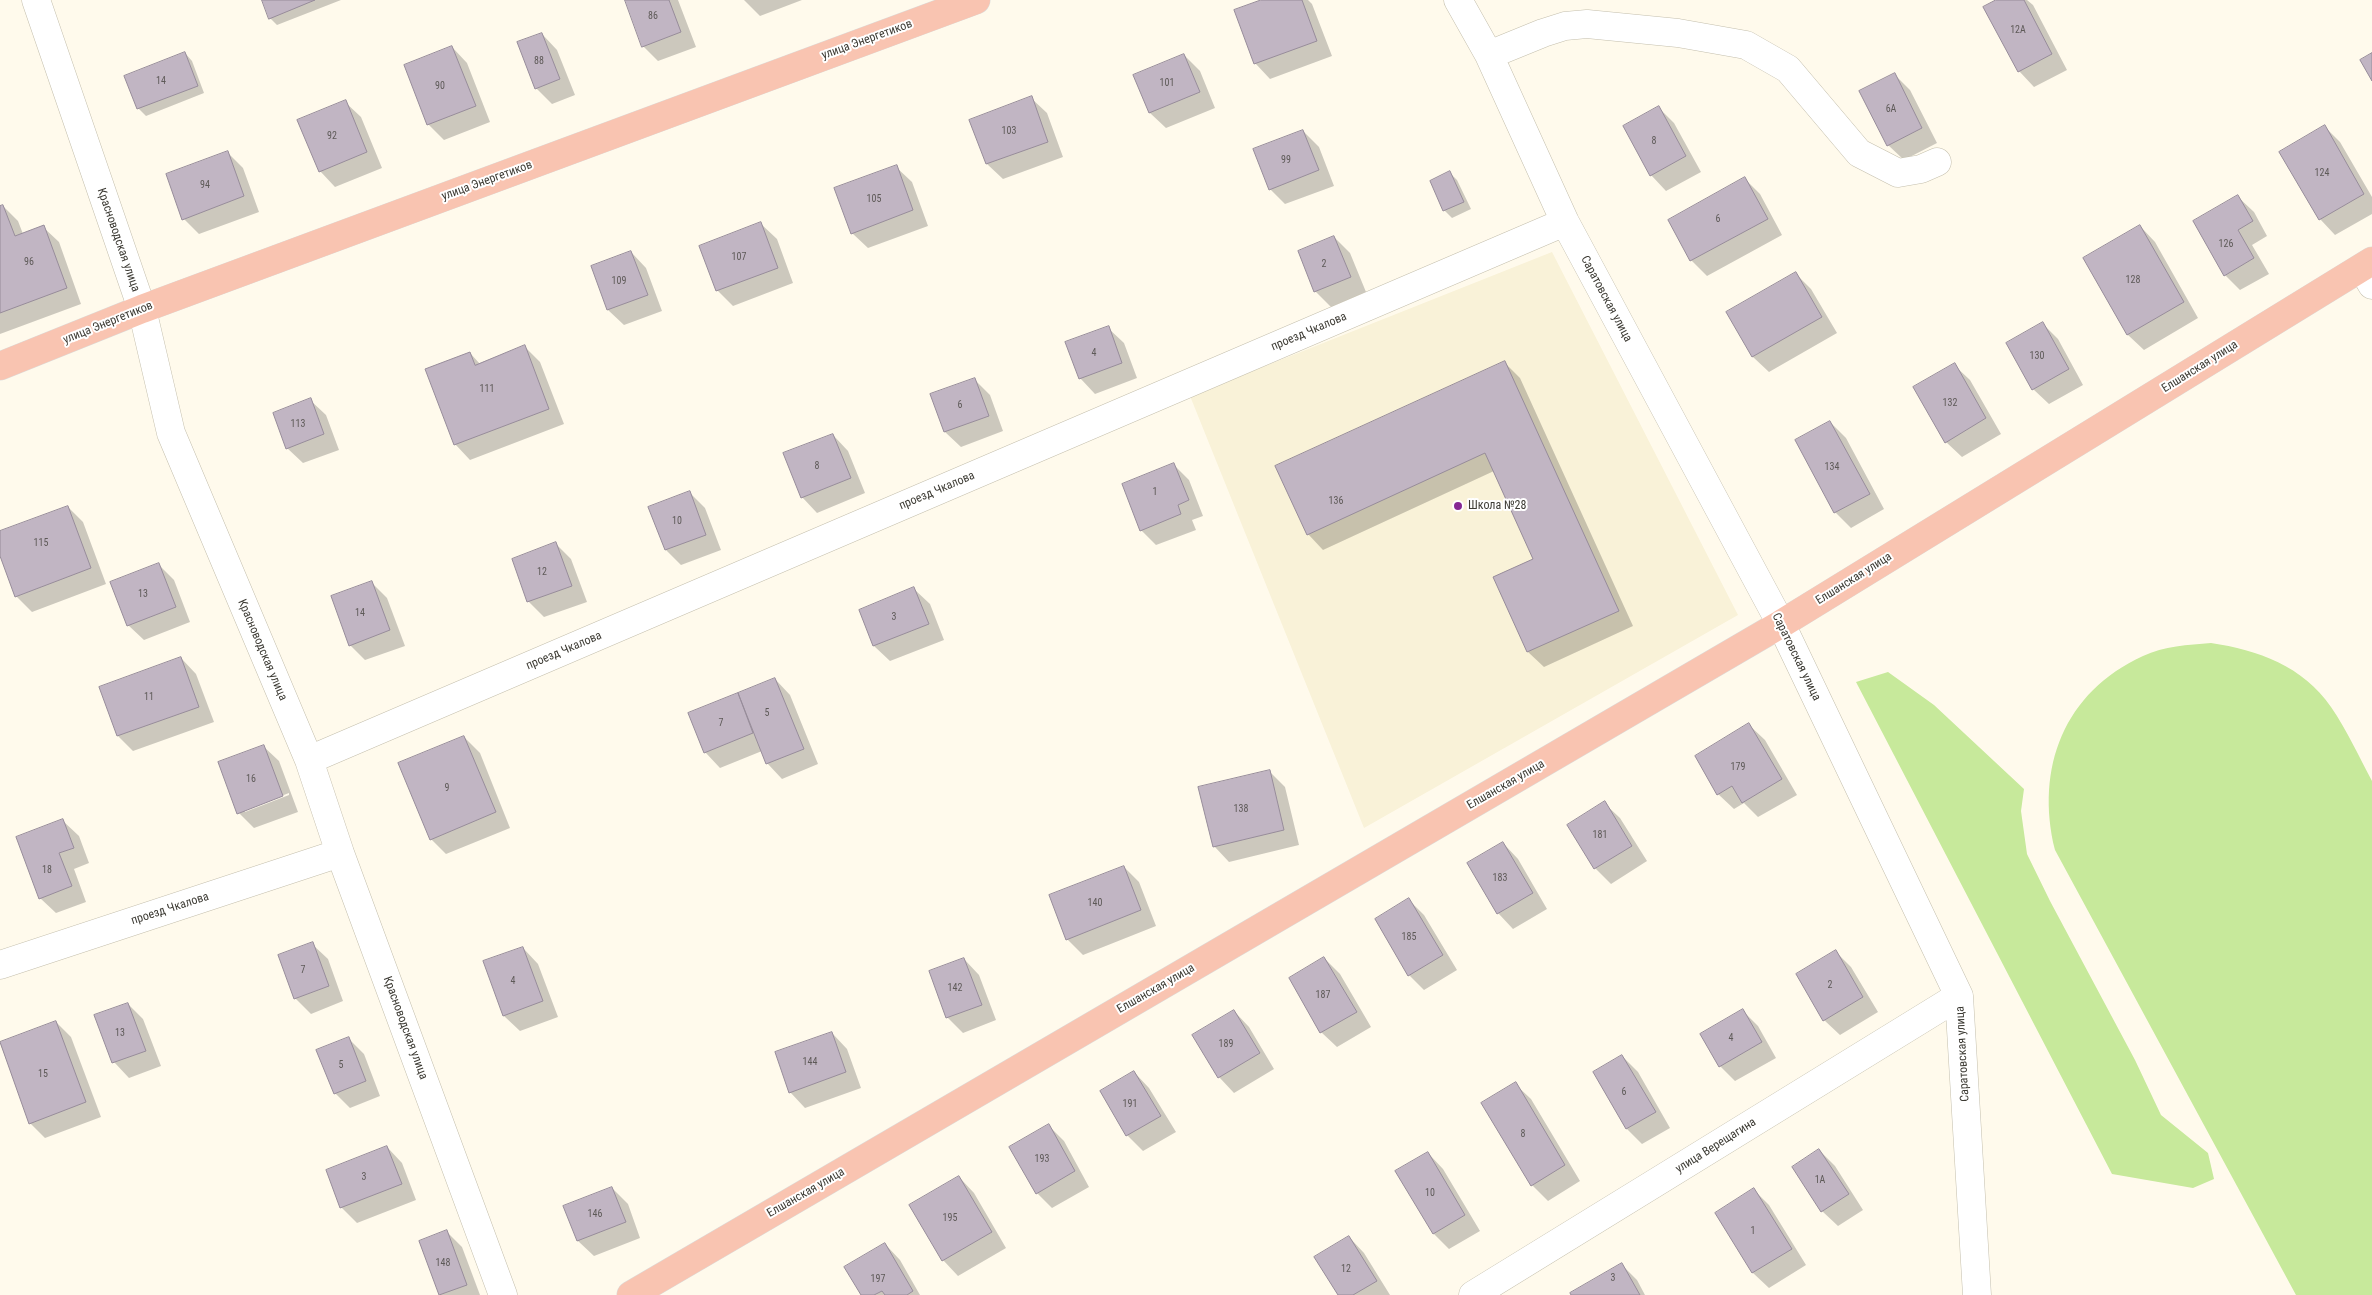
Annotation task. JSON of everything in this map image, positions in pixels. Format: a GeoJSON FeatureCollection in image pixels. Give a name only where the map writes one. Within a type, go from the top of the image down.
{"type":"FeatureCollection","features":[{"type":"Feature","properties":{"kind":"main road","name":"улица Энергетиков"},"geometry":{"type":"LineString","coordinates":[[0,366],[142,309],[976,0]]}},
{"type":"Feature","properties":{"kind":"main road","name":"Елшанская улица"},"geometry":{"type":"LineString","coordinates":[[631,1295],[1781,624],[2368,271]]}},
{"type":"Feature","properties":{"kind":"street","name":"Красноводская улица"},"geometry":{"type":"LineString","coordinates":[[36,0],[142,309],[171,433],[308,760],[340,853],[503,1295]]}},
{"type":"Feature","properties":{"kind":"street","name":"Саратовская улица"},"geometry":{"type":"LineString","coordinates":[[1458,0],[1489,55],[1565,222],[1781,624],[1959,996],[1977,1295]]}},
{"type":"Feature","properties":{"kind":"street"},"geometry":{"type":"LineString","coordinates":[[1489,55],[1565,26],[1587,24],[1678,33],[1746,45],[1788,70],[1859,153],[1898,173],[1921,169],[1937,162]]}},
{"type":"Feature","properties":{"kind":"street","name":"проезд Чкалова"},"geometry":{"type":"LineString","coordinates":[[308,760],[1565,222]]}},
{"type":"Feature","properties":{"kind":"street","name":"проезд Чкалова"},"geometry":{"type":"LineString","coordinates":[[0,964],[340,853]]}},
{"type":"Feature","properties":{"kind":"street","name":"улица Верещагина"},"geometry":{"type":"LineString","coordinates":[[1474,1295],[1959,996]]}},
{"type":"Feature","properties":{"kind":"shaded area","name":"Школа №28"},"geometry":{"type":"Polygon","coordinates":[[[1552,252],[1738,615],[1364,828],[1190,396],[1552,252]]]}},
{"type":"Feature","properties":{"kind":"green space"},"geometry":{"type":"Polygon","coordinates":[[[2211,643],[2246,650],[2278,662],[2307,681],[2320,693],[2337,716],[2372,781],[2372,1295],[2296,1295],[2055,850],[2050,820],[2049,790],[2053,762],[2062,736],[2075,712],[2093,690],[2116,671],[2143,656],[2168,648],[2211,643]]]}},
{"type":"Feature","properties":{"kind":"green space"},"geometry":{"type":"Polygon","coordinates":[[[1888,672],[1934,705],[2024,789],[2021,811],[2027,854],[2135,1060],[2161,1115],[2208,1153],[2214,1179],[2193,1188],[2112,1174],[1856,682],[1888,672]]]}},
{"type":"Feature","properties":{"kind":"building"},"geometry":{"type":"Polygon","coordinates":[[[262,0],[315,0],[269,19],[262,0]]]}},
{"type":"Feature","properties":{"kind":"building"},"geometry":{"type":"Polygon","coordinates":[[[625,0],[669,0],[681,32],[642,47],[625,0]]]}},
{"type":"Feature","properties":{"kind":"building"},"geometry":{"type":"Polygon","coordinates":[[[1261,0],[1302,0],[1317,41],[1254,64],[1234,10],[1261,0]]]}},
{"type":"Feature","properties":{"kind":"building"},"geometry":{"type":"Polygon","coordinates":[[[1996,0],[2024,0],[2052,54],[2018,72],[1983,7],[1996,0]]]}},
{"type":"Feature","properties":{"kind":"building"},"geometry":{"type":"Polygon","coordinates":[[[542,33],[560,79],[535,89],[517,42],[542,33]]]}},
{"type":"Feature","properties":{"kind":"building"},"geometry":{"type":"Polygon","coordinates":[[[452,46],[476,106],[427,125],[404,65],[452,46]]]}},
{"type":"Feature","properties":{"kind":"building"},"geometry":{"type":"Polygon","coordinates":[[[185,52],[198,86],[137,109],[124,76],[185,52]]]}},
{"type":"Feature","properties":{"kind":"building"},"geometry":{"type":"Polygon","coordinates":[[[2372,53],[2372,81],[2360,60],[2372,53]]]}},
{"type":"Feature","properties":{"kind":"building"},"geometry":{"type":"Polygon","coordinates":[[[1184,54],[1200,92],[1149,113],[1133,75],[1184,54]]]}},
{"type":"Feature","properties":{"kind":"building"},"geometry":{"type":"Polygon","coordinates":[[[1895,73],[1922,128],[1887,146],[1859,91],[1895,73]]]}},
{"type":"Feature","properties":{"kind":"building"},"geometry":{"type":"Polygon","coordinates":[[[1032,96],[1048,142],[986,164],[969,120],[1032,96]]]}},
{"type":"Feature","properties":{"kind":"building"},"geometry":{"type":"Polygon","coordinates":[[[346,100],[367,152],[319,172],[297,120],[346,100]]]}},
{"type":"Feature","properties":{"kind":"building"},"geometry":{"type":"Polygon","coordinates":[[[1659,106],[1686,156],[1650,176],[1623,126],[1659,106]]]}},
{"type":"Feature","properties":{"kind":"building"},"geometry":{"type":"Polygon","coordinates":[[[2325,125],[2364,194],[2319,220],[2279,152],[2325,125]]]}},
{"type":"Feature","properties":{"kind":"building"},"geometry":{"type":"Polygon","coordinates":[[[1303,130],[1319,170],[1269,190],[1253,149],[1303,130]]]}},
{"type":"Feature","properties":{"kind":"building"},"geometry":{"type":"Polygon","coordinates":[[[228,151],[244,196],[182,220],[166,174],[228,151]]]}},
{"type":"Feature","properties":{"kind":"building"},"geometry":{"type":"Polygon","coordinates":[[[897,165],[913,210],[851,234],[834,188],[897,165]]]}},
{"type":"Feature","properties":{"kind":"building"},"geometry":{"type":"Polygon","coordinates":[[[1450,171],[1464,202],[1443,211],[1430,181],[1450,171]]]}},
{"type":"Feature","properties":{"kind":"building"},"geometry":{"type":"Polygon","coordinates":[[[1745,177],[1768,219],[1690,261],[1668,220],[1745,177]]]}},
{"type":"Feature","properties":{"kind":"building"},"geometry":{"type":"Polygon","coordinates":[[[2238,195],[2253,221],[2238,230],[2254,258],[2224,276],[2193,221],[2238,195]]]}},
{"type":"Feature","properties":{"kind":"building"},"geometry":{"type":"Polygon","coordinates":[[[3,205],[15,236],[44,225],[67,288],[0,313],[0,206],[3,205]]]}},
{"type":"Feature","properties":{"kind":"building"},"geometry":{"type":"Polygon","coordinates":[[[761,222],[778,268],[716,291],[699,246],[761,222]]]}},
{"type":"Feature","properties":{"kind":"building"},"geometry":{"type":"Polygon","coordinates":[[[2140,225],[2184,302],[2127,335],[2083,258],[2140,225]]]}},
{"type":"Feature","properties":{"kind":"building"},"geometry":{"type":"Polygon","coordinates":[[[1334,236],[1351,277],[1314,292],[1298,251],[1334,236]]]}},
{"type":"Feature","properties":{"kind":"building"},"geometry":{"type":"Polygon","coordinates":[[[631,251],[648,295],[607,310],[591,266],[631,251]]]}},
{"type":"Feature","properties":{"kind":"building"},"geometry":{"type":"Polygon","coordinates":[[[1796,272],[1822,317],[1752,357],[1726,312],[1796,272]]]}},
{"type":"Feature","properties":{"kind":"building"},"geometry":{"type":"Polygon","coordinates":[[[2043,322],[2069,369],[2032,390],[2006,343],[2043,322]]]}},
{"type":"Feature","properties":{"kind":"building"},"geometry":{"type":"Polygon","coordinates":[[[1109,326],[1122,363],[1079,379],[1065,342],[1109,326]]]}},
{"type":"Feature","properties":{"kind":"building"},"geometry":{"type":"Polygon","coordinates":[[[525,345],[549,409],[454,445],[425,369],[470,352],[475,365],[525,345]]]}},
{"type":"Feature","properties":{"kind":"building"},"geometry":{"type":"Polygon","coordinates":[[[1505,361],[1619,611],[1527,652],[1493,577],[1533,559],[1485,453],[1307,535],[1275,466],[1505,361]]]}},
{"type":"Feature","properties":{"kind":"building"},"geometry":{"type":"Polygon","coordinates":[[[1955,363],[1986,418],[1945,443],[1913,387],[1955,363]]]}},
{"type":"Feature","properties":{"kind":"building"},"geometry":{"type":"Polygon","coordinates":[[[975,378],[989,416],[944,432],[930,394],[975,378]]]}},
{"type":"Feature","properties":{"kind":"building"},"geometry":{"type":"Polygon","coordinates":[[[311,398],[324,434],[286,449],[273,413],[311,398]]]}},
{"type":"Feature","properties":{"kind":"building"},"geometry":{"type":"Polygon","coordinates":[[[1830,421],[1870,494],[1834,513],[1795,440],[1830,421]]]}},
{"type":"Feature","properties":{"kind":"building"},"geometry":{"type":"Polygon","coordinates":[[[833,434],[851,478],[801,498],[783,453],[833,434]]]}},
{"type":"Feature","properties":{"kind":"building"},"geometry":{"type":"Polygon","coordinates":[[[1174,463],[1189,500],[1178,505],[1181,514],[1140,531],[1122,484],[1174,463]]]}},
{"type":"Feature","properties":{"kind":"building"},"geometry":{"type":"Polygon","coordinates":[[[690,491],[706,535],[665,550],[648,507],[690,491]]]}},
{"type":"Feature","properties":{"kind":"building"},"geometry":{"type":"Polygon","coordinates":[[[68,506],[91,568],[15,597],[0,556],[0,531],[68,506]]]}},
{"type":"Feature","properties":{"kind":"building"},"geometry":{"type":"Polygon","coordinates":[[[556,542],[572,586],[527,602],[512,559],[556,542]]]}},
{"type":"Feature","properties":{"kind":"building"},"geometry":{"type":"Polygon","coordinates":[[[159,563],[176,607],[127,626],[110,582],[159,563]]]}},
{"type":"Feature","properties":{"kind":"building"},"geometry":{"type":"Polygon","coordinates":[[[372,581],[390,630],[349,646],[331,596],[372,581]]]}},
{"type":"Feature","properties":{"kind":"building"},"geometry":{"type":"Polygon","coordinates":[[[914,587],[929,624],[873,646],[859,610],[914,587]]]}},
{"type":"Feature","properties":{"kind":"building"},"geometry":{"type":"Polygon","coordinates":[[[181,657],[199,707],[117,736],[99,687],[181,657]]]}},
{"type":"Feature","properties":{"kind":"building"},"geometry":{"type":"Polygon","coordinates":[[[775,678],[804,749],[766,764],[738,693],[775,678]]]}},
{"type":"Feature","properties":{"kind":"building"},"geometry":{"type":"Polygon","coordinates":[[[738,693],[753,733],[704,753],[688,713],[738,693]]]}},
{"type":"Feature","properties":{"kind":"building"},"geometry":{"type":"Polygon","coordinates":[[[1749,723],[1782,779],[1742,803],[1732,786],[1717,795],[1695,756],[1749,723]]]}},
{"type":"Feature","properties":{"kind":"building"},"geometry":{"type":"Polygon","coordinates":[[[464,736],[496,812],[430,840],[398,763],[464,736]]]}},
{"type":"Feature","properties":{"kind":"building"},"geometry":{"type":"Polygon","coordinates":[[[264,745],[283,796],[237,814],[218,762],[264,745]]]}},
{"type":"Feature","properties":{"kind":"building"},"geometry":{"type":"Polygon","coordinates":[[[1270,770],[1284,830],[1213,847],[1198,787],[1270,770]]]}},
{"type":"Feature","properties":{"kind":"building"},"geometry":{"type":"Polygon","coordinates":[[[1605,801],[1632,846],[1594,869],[1567,825],[1605,801]]]}},
{"type":"Feature","properties":{"kind":"building"},"geometry":{"type":"Polygon","coordinates":[[[63,819],[74,848],[59,853],[72,886],[39,899],[16,837],[63,819]]]}},
{"type":"Feature","properties":{"kind":"building"},"geometry":{"type":"Polygon","coordinates":[[[1503,842],[1533,893],[1497,914],[1467,863],[1503,842]]]}},
{"type":"Feature","properties":{"kind":"building"},"geometry":{"type":"Polygon","coordinates":[[[1124,866],[1141,910],[1066,940],[1049,895],[1124,866]]]}},
{"type":"Feature","properties":{"kind":"building"},"geometry":{"type":"Polygon","coordinates":[[[1409,898],[1443,955],[1408,976],[1375,919],[1409,898]]]}},
{"type":"Feature","properties":{"kind":"building"},"geometry":{"type":"Polygon","coordinates":[[[313,942],[329,986],[294,999],[278,955],[313,942]]]}},
{"type":"Feature","properties":{"kind":"building"},"geometry":{"type":"Polygon","coordinates":[[[523,947],[543,1001],[503,1016],[483,961],[523,947]]]}},
{"type":"Feature","properties":{"kind":"building"},"geometry":{"type":"Polygon","coordinates":[[[1836,950],[1863,997],[1823,1021],[1796,974],[1836,950]]]}},
{"type":"Feature","properties":{"kind":"building"},"geometry":{"type":"Polygon","coordinates":[[[1324,957],[1357,1012],[1320,1033],[1289,978],[1324,957]]]}},
{"type":"Feature","properties":{"kind":"building"},"geometry":{"type":"Polygon","coordinates":[[[964,958],[982,1005],[946,1018],[929,971],[964,958]]]}},
{"type":"Feature","properties":{"kind":"building"},"geometry":{"type":"Polygon","coordinates":[[[128,1003],[146,1051],[112,1063],[94,1015],[128,1003]]]}},
{"type":"Feature","properties":{"kind":"building"},"geometry":{"type":"Polygon","coordinates":[[[1743,1009],[1762,1042],[1719,1067],[1700,1034],[1743,1009]]]}},
{"type":"Feature","properties":{"kind":"building"},"geometry":{"type":"Polygon","coordinates":[[[1234,1010],[1260,1053],[1218,1078],[1192,1035],[1234,1010]]]}},
{"type":"Feature","properties":{"kind":"building"},"geometry":{"type":"Polygon","coordinates":[[[56,1021],[86,1102],[29,1124],[0,1042],[56,1021]]]}},
{"type":"Feature","properties":{"kind":"building"},"geometry":{"type":"Polygon","coordinates":[[[832,1032],[846,1072],[789,1093],[775,1052],[832,1032]]]}},
{"type":"Feature","properties":{"kind":"building"},"geometry":{"type":"Polygon","coordinates":[[[349,1037],[366,1081],[334,1094],[316,1050],[349,1037]]]}},
{"type":"Feature","properties":{"kind":"building"},"geometry":{"type":"Polygon","coordinates":[[[1622,1055],[1656,1112],[1626,1129],[1593,1072],[1622,1055]]]}},
{"type":"Feature","properties":{"kind":"building"},"geometry":{"type":"Polygon","coordinates":[[[1134,1071],[1161,1116],[1126,1136],[1100,1091],[1134,1071]]]}},
{"type":"Feature","properties":{"kind":"building"},"geometry":{"type":"Polygon","coordinates":[[[1516,1082],[1565,1165],[1531,1186],[1481,1103],[1516,1082]]]}},
{"type":"Feature","properties":{"kind":"building"},"geometry":{"type":"Polygon","coordinates":[[[1049,1124],[1075,1171],[1036,1194],[1009,1147],[1049,1124]]]}},
{"type":"Feature","properties":{"kind":"building"},"geometry":{"type":"Polygon","coordinates":[[[387,1146],[402,1184],[340,1208],[326,1170],[387,1146]]]}},
{"type":"Feature","properties":{"kind":"building"},"geometry":{"type":"Polygon","coordinates":[[[1819,1149],[1849,1194],[1821,1212],[1792,1167],[1819,1149]]]}},
{"type":"Feature","properties":{"kind":"building"},"geometry":{"type":"Polygon","coordinates":[[[1428,1152],[1465,1215],[1433,1234],[1395,1171],[1428,1152]]]}},
{"type":"Feature","properties":{"kind":"building"},"geometry":{"type":"Polygon","coordinates":[[[959,1176],[992,1232],[942,1261],[909,1205],[959,1176]]]}},
{"type":"Feature","properties":{"kind":"building"},"geometry":{"type":"Polygon","coordinates":[[[612,1187],[626,1222],[577,1241],[563,1206],[612,1187]]]}},
{"type":"Feature","properties":{"kind":"building"},"geometry":{"type":"Polygon","coordinates":[[[1754,1188],[1792,1249],[1752,1273],[1715,1213],[1754,1188]]]}},
{"type":"Feature","properties":{"kind":"building"},"geometry":{"type":"Polygon","coordinates":[[[447,1230],[467,1285],[439,1295],[419,1241],[447,1230]]]}},
{"type":"Feature","properties":{"kind":"building"},"geometry":{"type":"Polygon","coordinates":[[[1349,1236],[1377,1281],[1353,1295],[1338,1295],[1314,1257],[1349,1236]]]}},
{"type":"Feature","properties":{"kind":"building"},"geometry":{"type":"Polygon","coordinates":[[[885,1243],[913,1291],[907,1295],[885,1295],[882,1291],[874,1295],[861,1295],[844,1267],[885,1243]]]}},
{"type":"Feature","properties":{"kind":"building"},"geometry":{"type":"Polygon","coordinates":[[[1622,1263],[1640,1295],[1571,1295],[1570,1293],[1622,1263]]]}},
{"type":"Feature","properties":{"kind":"place","name":"Школа №28"},"geometry":{"type":"Point","coordinates":[1458,506]}}]}
